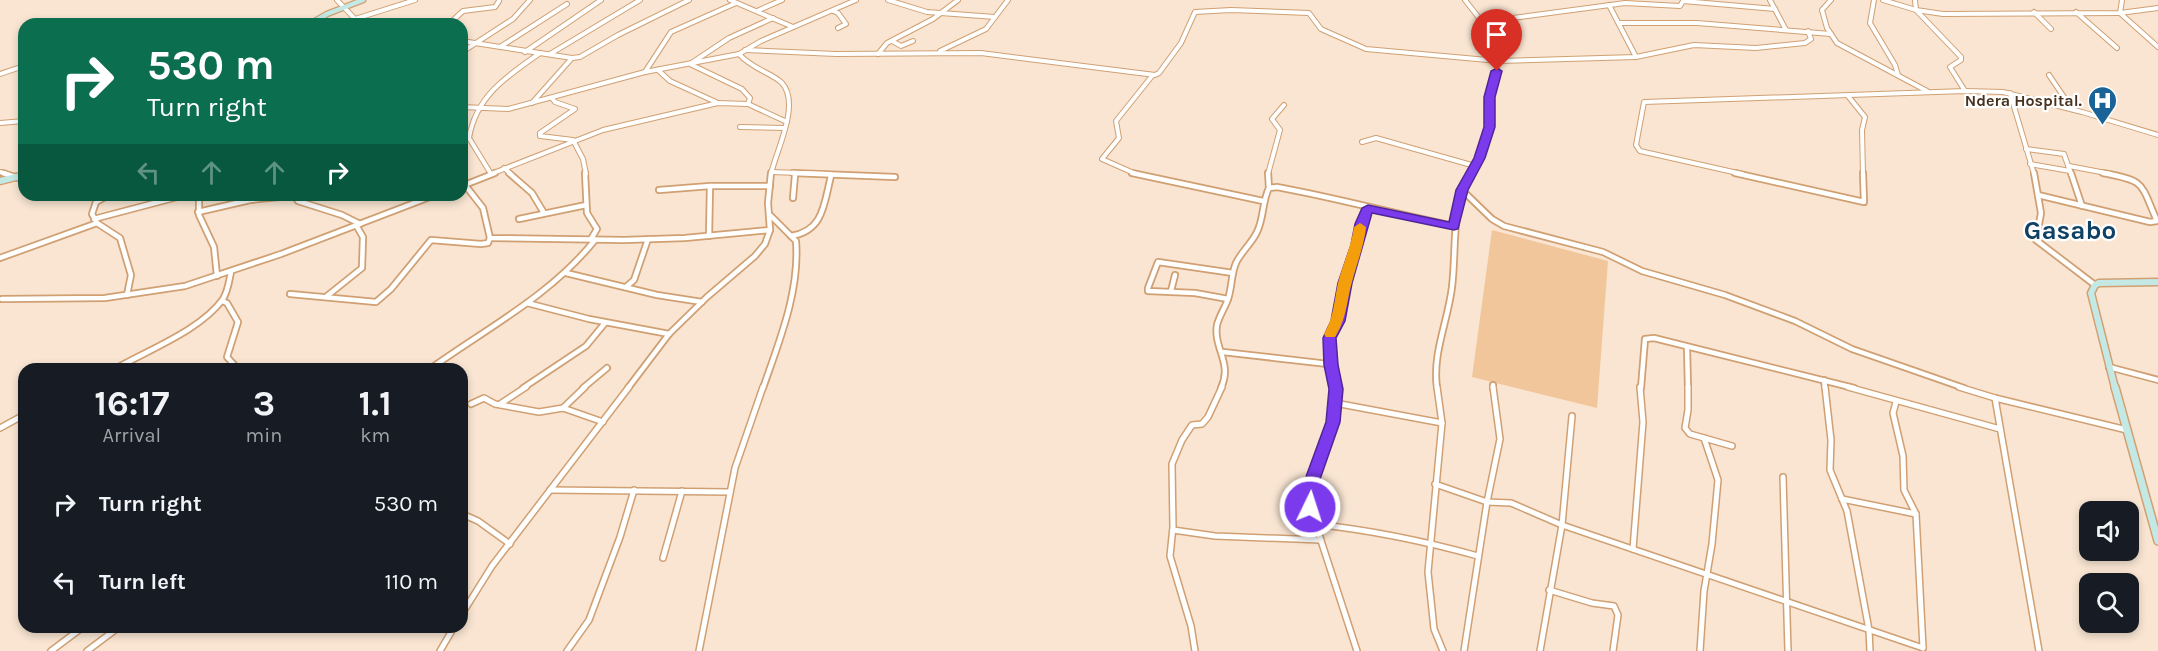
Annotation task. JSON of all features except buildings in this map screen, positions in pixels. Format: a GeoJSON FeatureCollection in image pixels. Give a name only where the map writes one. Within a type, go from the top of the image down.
{"type":"FeatureCollection","features":[{"type":"Feature","properties":{"kind":"main road"},"geometry":{"type":"LineString","coordinates":[[322,18],[363,0]]}},
{"type":"Feature","properties":{"kind":"main road"},"geometry":{"type":"LineString","coordinates":[[0,181],[16,178]]}},
{"type":"Feature","properties":{"kind":"main road"},"geometry":{"type":"LineString","coordinates":[[2158,282],[2095,285],[2091,293],[2109,367],[2158,541]]}},
{"type":"Feature","properties":{"kind":"street"},"geometry":{"type":"LineString","coordinates":[[337,0],[355,18],[415,0]]}},
{"type":"Feature","properties":{"kind":"street"},"geometry":{"type":"LineString","coordinates":[[455,18],[463,11],[495,7],[499,0]]}},
{"type":"Feature","properties":{"kind":"street"},"geometry":{"type":"LineString","coordinates":[[468,49],[513,19],[530,0]]}},
{"type":"Feature","properties":{"kind":"street"},"geometry":{"type":"LineString","coordinates":[[525,51],[602,0]]}},
{"type":"Feature","properties":{"kind":"street"},"geometry":{"type":"LineString","coordinates":[[550,55],[640,0]]}},
{"type":"Feature","properties":{"kind":"street"},"geometry":{"type":"LineString","coordinates":[[468,42],[572,58],[580,57],[618,35],[689,0]]}},
{"type":"Feature","properties":{"kind":"street"},"geometry":{"type":"LineString","coordinates":[[730,0],[793,27]]}},
{"type":"Feature","properties":{"kind":"street"},"geometry":{"type":"LineString","coordinates":[[756,12],[782,0]]}},
{"type":"Feature","properties":{"kind":"street"},"geometry":{"type":"LineString","coordinates":[[468,108],[508,109],[645,72],[739,54],[761,40],[856,0]]}},
{"type":"Feature","properties":{"kind":"street"},"geometry":{"type":"LineString","coordinates":[[888,0],[918,11],[995,17]]}},
{"type":"Feature","properties":{"kind":"street"},"geometry":{"type":"LineString","coordinates":[[878,54],[891,41],[942,12],[958,0]]}},
{"type":"Feature","properties":{"kind":"street"},"geometry":{"type":"LineString","coordinates":[[939,52],[986,29],[1008,0]]}},
{"type":"Feature","properties":{"kind":"street"},"geometry":{"type":"LineString","coordinates":[[1443,651],[1433,622],[1428,572],[1442,423],[1435,367],[1452,286],[1454,226],[1462,190],[1475,166],[1490,127],[1490,97],[1499,61],[1495,42],[1483,22],[1465,0]]}},
{"type":"Feature","properties":{"kind":"street"},"geometry":{"type":"LineString","coordinates":[[1770,0],[1786,30]]}},
{"type":"Feature","properties":{"kind":"street"},"geometry":{"type":"LineString","coordinates":[[1831,0],[1822,10],[1836,43],[1929,93]]}},
{"type":"Feature","properties":{"kind":"street"},"geometry":{"type":"LineString","coordinates":[[1874,0],[1870,23],[1895,65],[1898,75]]}},
{"type":"Feature","properties":{"kind":"street"},"geometry":{"type":"LineString","coordinates":[[1883,0],[1916,10],[1942,14],[2120,13],[2158,8]]}},
{"type":"Feature","properties":{"kind":"street"},"geometry":{"type":"LineString","coordinates":[[1915,0],[1916,10],[1961,57],[1961,60],[1950,67],[1965,91]]}},
{"type":"Feature","properties":{"kind":"street"},"geometry":{"type":"LineString","coordinates":[[2120,13],[2122,0]]}},
{"type":"Feature","properties":{"kind":"street"},"geometry":{"type":"LineString","coordinates":[[1483,22],[1633,3],[1680,6],[1683,1],[1775,9]]}},
{"type":"Feature","properties":{"kind":"street"},"geometry":{"type":"LineString","coordinates":[[645,72],[671,32],[736,3]]}},
{"type":"Feature","properties":{"kind":"street"},"geometry":{"type":"LineString","coordinates":[[500,47],[567,4]]}},
{"type":"Feature","properties":{"kind":"street"},"geometry":{"type":"LineString","coordinates":[[1609,5],[1636,57]]}},
{"type":"Feature","properties":{"kind":"street"},"geometry":{"type":"LineString","coordinates":[[745,50],[878,54],[981,53],[1155,75],[1159,73],[1181,43],[1195,12],[1231,10],[1309,13],[1317,25],[1326,32],[1372,50],[1499,61],[1636,57],[1694,45],[1756,48],[1805,43],[1811,39],[1808,32]]}},
{"type":"Feature","properties":{"kind":"street"},"geometry":{"type":"LineString","coordinates":[[833,11],[838,13],[846,24],[838,28]]}},
{"type":"Feature","properties":{"kind":"street"},"geometry":{"type":"LineString","coordinates":[[2034,12],[2051,29]]}},
{"type":"Feature","properties":{"kind":"street"},"geometry":{"type":"LineString","coordinates":[[2076,12],[2117,48]]}},
{"type":"Feature","properties":{"kind":"street"},"geometry":{"type":"LineString","coordinates":[[2120,13],[2158,47]]}},
{"type":"Feature","properties":{"kind":"street"},"geometry":{"type":"LineString","coordinates":[[690,64],[729,38],[773,18]]}},
{"type":"Feature","properties":{"kind":"street"},"geometry":{"type":"LineString","coordinates":[[1619,23],[1697,23],[1831,34]]}},
{"type":"Feature","properties":{"kind":"street"},"geometry":{"type":"LineString","coordinates":[[891,41],[902,46],[913,41]]}},
{"type":"Feature","properties":{"kind":"street"},"geometry":{"type":"LineString","coordinates":[[491,174],[469,138],[472,117],[489,92],[540,53]]}},
{"type":"Feature","properties":{"kind":"street"},"geometry":{"type":"LineString","coordinates":[[468,604],[492,566],[669,334],[761,250],[770,230],[771,216],[768,203],[771,172],[786,125],[789,98],[782,82],[741,59],[739,54]]}},
{"type":"Feature","properties":{"kind":"street"},"geometry":{"type":"LineString","coordinates":[[532,104],[543,88],[572,58]]}},
{"type":"Feature","properties":{"kind":"street"},"geometry":{"type":"LineString","coordinates":[[690,64],[742,89],[750,98],[748,104]]}},
{"type":"Feature","properties":{"kind":"street"},"geometry":{"type":"LineString","coordinates":[[0,74],[18,68]]}},
{"type":"Feature","properties":{"kind":"street"},"geometry":{"type":"LineString","coordinates":[[658,69],[670,81],[718,103]]}},
{"type":"Feature","properties":{"kind":"street"},"geometry":{"type":"LineString","coordinates":[[2049,75],[2072,109]]}},
{"type":"Feature","properties":{"kind":"street"},"geometry":{"type":"LineString","coordinates":[[1152,76],[1116,121],[1119,138],[1102,159],[1103,161],[1130,174],[1263,201]]}},
{"type":"Feature","properties":{"kind":"street"},"geometry":{"type":"LineString","coordinates":[[1848,96],[1865,117],[1862,130],[1864,202],[1647,153],[1640,151],[1636,145],[1644,102],[1647,101],[1965,91],[2010,93],[2158,135]]}},
{"type":"Feature","properties":{"kind":"street"},"geometry":{"type":"LineString","coordinates":[[2010,93],[2042,216],[2036,231],[2036,240],[2095,285]]}},
{"type":"Feature","properties":{"kind":"street"},"geometry":{"type":"LineString","coordinates":[[439,363],[490,330],[566,273],[582,258],[593,239],[597,229],[590,220],[586,205],[586,165],[580,149],[573,140],[540,136],[540,133],[575,109],[555,102],[552,98]]}},
{"type":"Feature","properties":{"kind":"street"},"geometry":{"type":"LineString","coordinates":[[468,183],[603,130],[718,103],[748,104],[786,125]]}},
{"type":"Feature","properties":{"kind":"street"},"geometry":{"type":"LineString","coordinates":[[1195,651],[1191,626],[1168,550],[1173,530],[1170,483],[1173,456],[1192,424],[1202,424],[1219,397],[1224,382],[1223,352],[1217,344],[1216,333],[1228,299],[1236,263],[1255,239],[1264,209],[1263,201],[1269,188],[1268,166],[1274,156],[1280,129],[1272,119],[1284,105]]}},
{"type":"Feature","properties":{"kind":"street"},"geometry":{"type":"LineString","coordinates":[[0,123],[18,122]]}},
{"type":"Feature","properties":{"kind":"street"},"geometry":{"type":"LineString","coordinates":[[740,127],[786,125]]}},
{"type":"Feature","properties":{"kind":"street"},"geometry":{"type":"LineString","coordinates":[[1362,142],[1367,138],[1376,138],[1475,166]]}},
{"type":"Feature","properties":{"kind":"street"},"geometry":{"type":"LineString","coordinates":[[2026,149],[2063,153],[2082,206]]}},
{"type":"Feature","properties":{"kind":"street"},"geometry":{"type":"LineString","coordinates":[[2030,164],[2134,179],[2142,186],[2157,220],[2150,222],[2038,195]]}},
{"type":"Feature","properties":{"kind":"street"},"geometry":{"type":"LineString","coordinates":[[504,168],[532,193],[544,213]]}},
{"type":"Feature","properties":{"kind":"street"},"geometry":{"type":"LineString","coordinates":[[0,172],[16,178]]}},
{"type":"Feature","properties":{"kind":"street"},"geometry":{"type":"LineString","coordinates":[[771,172],[795,175],[895,177]]}},
{"type":"Feature","properties":{"kind":"street"},"geometry":{"type":"LineString","coordinates":[[793,198],[795,175]]}},
{"type":"Feature","properties":{"kind":"street"},"geometry":{"type":"LineString","coordinates":[[790,236],[805,235],[812,231],[817,223],[831,176]]}},
{"type":"Feature","properties":{"kind":"street"},"geometry":{"type":"LineString","coordinates":[[659,190],[710,186],[770,186]]}},
{"type":"Feature","properties":{"kind":"street"},"geometry":{"type":"LineString","coordinates":[[709,236],[710,186]]}},
{"type":"Feature","properties":{"kind":"street"},"geometry":{"type":"LineString","coordinates":[[1269,188],[1347,200],[1368,208],[1454,226]]}},
{"type":"Feature","properties":{"kind":"street"},"geometry":{"type":"LineString","coordinates":[[290,294],[376,302],[391,289],[431,240],[476,245],[488,243],[489,222],[485,211],[477,198],[468,190]]}},
{"type":"Feature","properties":{"kind":"street"},"geometry":{"type":"LineString","coordinates":[[1462,190],[1492,220],[1504,226],[1603,252],[1642,272],[1687,283],[1795,321],[1852,349],[1916,373],[1995,398],[2127,430]]}},
{"type":"Feature","properties":{"kind":"street"},"geometry":{"type":"LineString","coordinates":[[0,258],[94,218],[159,201]]}},
{"type":"Feature","properties":{"kind":"street"},"geometry":{"type":"LineString","coordinates":[[198,201],[198,212],[216,254],[217,276]]}},
{"type":"Feature","properties":{"kind":"street"},"geometry":{"type":"LineString","coordinates":[[198,212],[246,201]]}},
{"type":"Feature","properties":{"kind":"street"},"geometry":{"type":"LineString","coordinates":[[298,201],[342,215],[358,225],[363,237],[364,263],[362,268],[327,296]]}},
{"type":"Feature","properties":{"kind":"street"},"geometry":{"type":"LineString","coordinates":[[0,308],[1,299],[20,297],[59,300],[169,290],[231,272],[420,201]]}},
{"type":"Feature","properties":{"kind":"street"},"geometry":{"type":"LineString","coordinates":[[94,218],[96,202]]}},
{"type":"Feature","properties":{"kind":"street"},"geometry":{"type":"LineString","coordinates":[[519,219],[586,205]]}},
{"type":"Feature","properties":{"kind":"street"},"geometry":{"type":"LineString","coordinates":[[1357,651],[1314,524],[1310,507],[1310,485],[1333,422],[1336,389],[1329,338],[1337,325],[1345,283],[1358,245],[1361,224],[1368,208]]}},
{"type":"Feature","properties":{"kind":"street"},"geometry":{"type":"LineString","coordinates":[[699,651],[730,492],[749,423],[779,342],[795,280],[798,249],[796,242],[771,216]]}},
{"type":"Feature","properties":{"kind":"street"},"geometry":{"type":"LineString","coordinates":[[94,218],[120,238],[131,275],[128,295]]}},
{"type":"Feature","properties":{"kind":"street"},"geometry":{"type":"LineString","coordinates":[[490,238],[648,239],[770,230]]}},
{"type":"Feature","properties":{"kind":"street"},"geometry":{"type":"LineString","coordinates":[[627,286],[634,280],[648,239]]}},
{"type":"Feature","properties":{"kind":"street"},"geometry":{"type":"LineString","coordinates":[[1228,299],[1171,291],[1148,291],[1158,262],[1233,273]]}},
{"type":"Feature","properties":{"kind":"street"},"geometry":{"type":"LineString","coordinates":[[126,363],[187,328],[222,301],[231,272]]}},
{"type":"Feature","properties":{"kind":"street"},"geometry":{"type":"LineString","coordinates":[[566,273],[657,295],[702,302]]}},
{"type":"Feature","properties":{"kind":"street"},"geometry":{"type":"LineString","coordinates":[[1171,291],[1175,275]]}},
{"type":"Feature","properties":{"kind":"street"},"geometry":{"type":"LineString","coordinates":[[222,301],[227,303],[238,322],[227,357],[232,363]]}},
{"type":"Feature","properties":{"kind":"street"},"geometry":{"type":"LineString","coordinates":[[527,303],[605,323],[669,334]]}},
{"type":"Feature","properties":{"kind":"street"},"geometry":{"type":"LineString","coordinates":[[499,405],[586,346],[605,323]]}},
{"type":"Feature","properties":{"kind":"street"},"geometry":{"type":"LineString","coordinates":[[1633,549],[1643,423],[1640,381],[1646,339],[1654,338],[1824,380],[1896,402],[2000,429]]}},
{"type":"Feature","properties":{"kind":"street"},"geometry":{"type":"LineString","coordinates":[[1687,347],[1688,410],[1685,428],[1690,434],[1732,446]]}},
{"type":"Feature","properties":{"kind":"street"},"geometry":{"type":"LineString","coordinates":[[1223,352],[1331,365]]}},
{"type":"Feature","properties":{"kind":"street"},"geometry":{"type":"LineString","coordinates":[[2109,367],[2158,380]]}},
{"type":"Feature","properties":{"kind":"street"},"geometry":{"type":"LineString","coordinates":[[563,408],[606,368]]}},
{"type":"Feature","properties":{"kind":"street"},"geometry":{"type":"LineString","coordinates":[[1824,380],[1831,440],[1830,470],[1847,511],[1869,630],[1870,651]]}},
{"type":"Feature","properties":{"kind":"street"},"geometry":{"type":"LineString","coordinates":[[1464,651],[1487,502],[1500,439],[1493,385]]}},
{"type":"Feature","properties":{"kind":"street"},"geometry":{"type":"LineString","coordinates":[[471,404],[484,398],[499,405],[547,412],[563,408],[603,422]]}},
{"type":"Feature","properties":{"kind":"street"},"geometry":{"type":"LineString","coordinates":[[1995,398],[2039,651]]}},
{"type":"Feature","properties":{"kind":"street"},"geometry":{"type":"LineString","coordinates":[[1435,484],[1487,502],[1511,503],[1562,525],[1924,650],[1916,514],[1904,490],[1903,456],[1893,413],[1896,402]]}},
{"type":"Feature","properties":{"kind":"street"},"geometry":{"type":"LineString","coordinates":[[1335,403],[1442,423]]}},
{"type":"Feature","properties":{"kind":"street"},"geometry":{"type":"LineString","coordinates":[[1540,651],[1562,525],[1572,416]]}},
{"type":"Feature","properties":{"kind":"street"},"geometry":{"type":"LineString","coordinates":[[0,428],[18,418]]}},
{"type":"Feature","properties":{"kind":"street"},"geometry":{"type":"LineString","coordinates":[[1700,651],[1718,480],[1704,438]]}},
{"type":"Feature","properties":{"kind":"street"},"geometry":{"type":"LineString","coordinates":[[1784,477],[1788,651]]}},
{"type":"Feature","properties":{"kind":"street"},"geometry":{"type":"LineString","coordinates":[[550,490],[730,492]]}},
{"type":"Feature","properties":{"kind":"street"},"geometry":{"type":"LineString","coordinates":[[567,651],[589,620],[620,537],[634,490]]}},
{"type":"Feature","properties":{"kind":"street"},"geometry":{"type":"LineString","coordinates":[[663,558],[682,491]]}},
{"type":"Feature","properties":{"kind":"street"},"geometry":{"type":"LineString","coordinates":[[1842,499],[1916,514]]}},
{"type":"Feature","properties":{"kind":"street"},"geometry":{"type":"LineString","coordinates":[[468,516],[510,544]]}},
{"type":"Feature","properties":{"kind":"street"},"geometry":{"type":"LineString","coordinates":[[1314,524],[1354,528],[1430,543],[1478,556]]}},
{"type":"Feature","properties":{"kind":"street"},"geometry":{"type":"LineString","coordinates":[[1173,530],[1215,536],[1321,540]]}},
{"type":"Feature","properties":{"kind":"street"},"geometry":{"type":"LineString","coordinates":[[1549,590],[1583,601],[1614,606],[1618,615],[1613,651]]}},
{"type":"Feature","properties":{"kind":"street"},"geometry":{"type":"LineString","coordinates":[[51,651],[74,633]]}},
{"type":"Feature","properties":{"kind":"street"},"geometry":{"type":"LineString","coordinates":[[87,651],[111,633]]}},
{"type":"Feature","properties":{"kind":"street"},"geometry":{"type":"LineString","coordinates":[[440,651],[450,633]]}},
{"type":"Feature","properties":{"kind":"shaded area"},"geometry":{"type":"Polygon","coordinates":[[[1492,230],[1608,261],[1597,408],[1472,377],[1492,230]]]}},
{"type":"Feature","properties":{"kind":"slow traffic"},"geometry":{"type":"LineString","coordinates":[[1331,334],[1337,325],[1345,283],[1358,245],[1360,227]]}},
{"type":"Feature","properties":{"kind":"place","name":"Ndera Hospital."},"geometry":{"type":"Point","coordinates":[2103,126]}},
{"type":"Feature","properties":{"kind":"district","name":"Gasabo"},"geometry":{"type":"Point","coordinates":[2070,230]}},
{"type":"Feature","properties":{"kind":"route"},"geometry":{"type":"LineString","coordinates":[[1310,507],[1310,485],[1333,422],[1336,389],[1329,338],[1337,325],[1345,283],[1358,245],[1361,224],[1368,208],[1454,226],[1462,190],[1479,158],[1490,127],[1490,97],[1497,71]]}}]}
